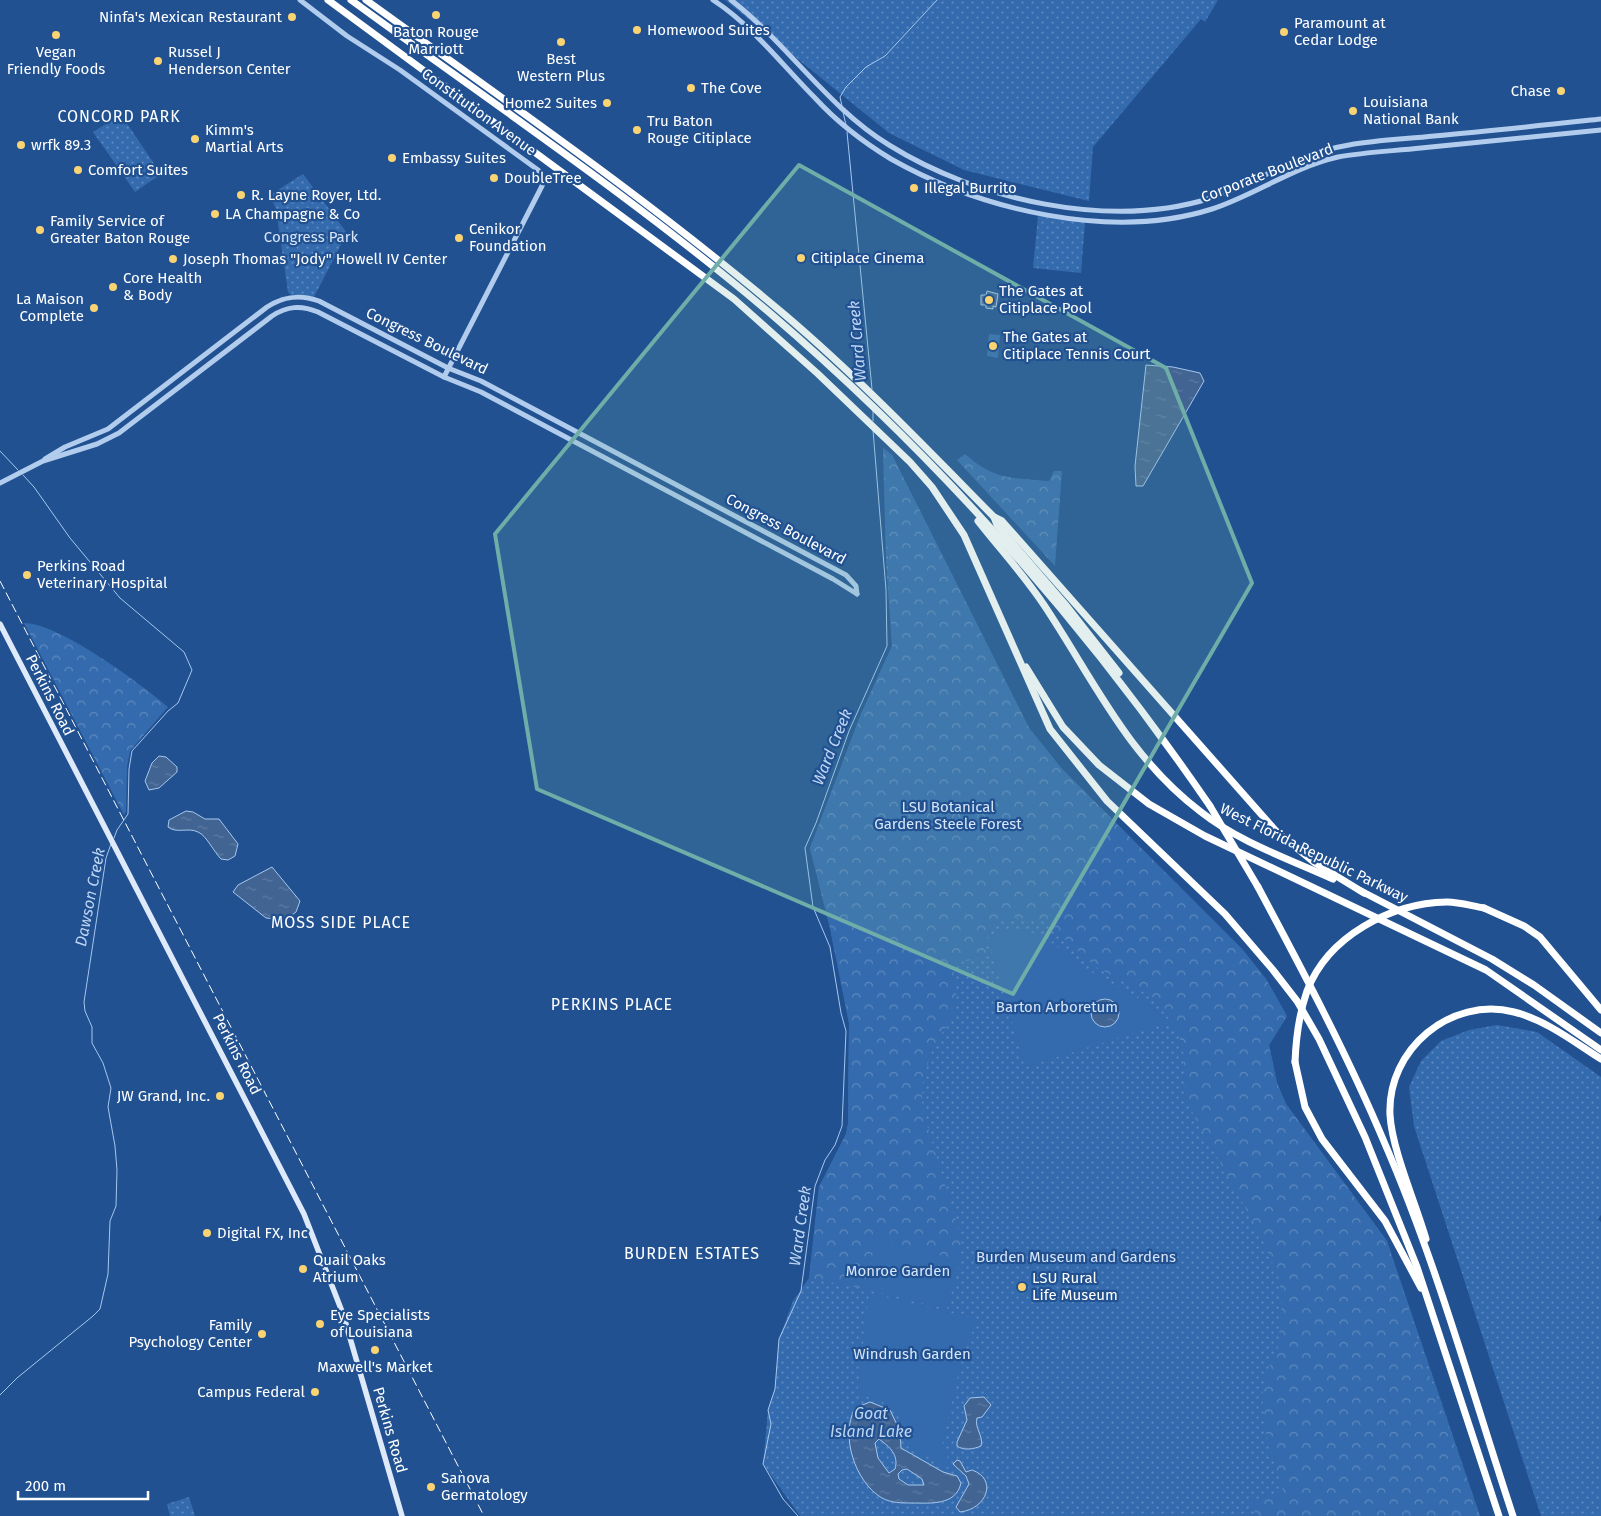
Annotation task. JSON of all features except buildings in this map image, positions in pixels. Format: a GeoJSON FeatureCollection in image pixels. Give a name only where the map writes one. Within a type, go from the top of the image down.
{"type":"FeatureCollection","features":[{"type":"Feature","properties":{"kind":"highway"},"geometry":{"type":"LineString","coordinates":[[328,0],[666,247],[734,299],[817,373],[922,474],[949,510],[964,535],[1050,728],[1107,801],[1225,914],[1273,970],[1297,1001],[1329,1058],[1365,1136],[1428,1298],[1498,1516]]}},
{"type":"Feature","properties":{"kind":"highway"},"geometry":{"type":"LineString","coordinates":[[351,0],[687,245],[771,314],[910,442],[1018,559],[1131,695],[1210,806],[1258,887],[1324,1013],[1381,1135],[1431,1266],[1513,1516]]}},
{"type":"Feature","properties":{"kind":"highway"},"geometry":{"type":"LineString","coordinates":[[366,0],[706,251],[784,315],[844,368],[894,415],[994,517],[1002,521],[1276,831],[1315,863],[1364,892]]}},
{"type":"Feature","properties":{"kind":"highway","name":"West Florida Republic Parkway"},"geometry":{"type":"LineString","coordinates":[[961,496],[972,513],[1022,574],[1123,731],[1159,777],[1202,814],[1240,836],[1364,892],[1492,959],[1601,1033]]}},
{"type":"Feature","properties":{"kind":"highway"},"geometry":{"type":"LineString","coordinates":[[994,517],[997,524],[1065,604],[1121,676],[1131,695]]}},
{"type":"Feature","properties":{"kind":"highway"},"geometry":{"type":"LineString","coordinates":[[1010,641],[1063,727],[1099,764],[1149,804],[1206,836],[1486,970],[1601,1050]]}},
{"type":"Feature","properties":{"kind":"highway"},"geometry":{"type":"LineString","coordinates":[[1428,1298],[1389,1227],[1322,1139],[1305,1106],[1295,1062],[1299,1016],[1308,989],[1327,959],[1350,936],[1375,919],[1400,908],[1449,902],[1484,908],[1524,926],[1540,937],[1601,1010]]}},
{"type":"Feature","properties":{"kind":"highway"},"geometry":{"type":"LineString","coordinates":[[1431,1266],[1429,1248],[1393,1134],[1390,1115],[1394,1081],[1402,1063],[1417,1041],[1434,1026],[1457,1014],[1484,1009],[1503,1010],[1524,1014],[1541,1022],[1601,1059]]}},
{"type":"Feature","properties":{"kind":"main road","name":"Perkins Road"},"geometry":{"type":"LineString","coordinates":[[0,624],[280,1164],[310,1228],[350,1336],[402,1516]]}},
{"type":"Feature","properties":{"kind":"street","name":"Constitution Avenue"},"geometry":{"type":"LineString","coordinates":[[300,0],[347,36],[400,70],[538,170],[544,177],[542,186],[448,368]]}},
{"type":"Feature","properties":{"kind":"street","name":"Corporate Boulevard"},"geometry":{"type":"LineString","coordinates":[[713,0],[741,22],[822,106],[868,144],[930,178],[1000,204],[1076,219],[1150,221],[1212,208],[1295,172],[1337,158],[1601,130]]}},
{"type":"Feature","properties":{"kind":"street","name":"Corporate Boulevard"},"geometry":{"type":"LineString","coordinates":[[731,0],[762,27],[818,86],[864,129],[890,146],[943,173],[1006,194],[1060,206],[1136,211],[1165,208],[1212,197],[1294,160],[1349,145],[1601,119]]}},
{"type":"Feature","properties":{"kind":"street","name":"Congress Boulevard"},"geometry":{"type":"LineString","coordinates":[[0,483],[43,461],[65,447],[108,428],[267,306],[286,298],[307,298],[319,301],[448,368],[481,381],[838,571],[852,580],[857,594],[833,579],[481,392],[444,376],[318,312],[303,307],[288,308],[272,316],[119,433],[96,444],[43,461]]}},
{"type":"Feature","properties":{"kind":"street"},"geometry":{"type":"LineString","coordinates":[[444,376],[448,368]]}},
{"type":"Feature","properties":{"kind":"street"},"geometry":{"type":"LineString","coordinates":[[578,444],[582,435]]}},
{"type":"Feature","properties":{"kind":"street"},"geometry":{"type":"LineString","coordinates":[[650,482],[654,473]]}},
{"type":"Feature","properties":{"kind":"street"},"geometry":{"type":"LineString","coordinates":[[833,579],[838,571]]}},
{"type":"Feature","properties":{"kind":"highlighted area"},"geometry":{"type":"Polygon","coordinates":[[[799,165],[1166,368],[1252,583],[1013,994],[537,789],[495,534],[799,165]]]}},
{"type":"Feature","properties":{"kind":"green space"},"geometry":{"type":"Polygon","coordinates":[[[725,0],[1218,0],[1205,22],[1201,19],[1093,147],[1089,201],[964,170],[889,133],[725,0]]]}},
{"type":"Feature","properties":{"kind":"green space"},"geometry":{"type":"Polygon","coordinates":[[[118,116],[124,119],[161,174],[135,192],[93,132],[118,116]]]}},
{"type":"Feature","properties":{"kind":"green space","name":"Congress Park"},"geometry":{"type":"Polygon","coordinates":[[[303,174],[347,233],[314,297],[291,295],[288,292],[276,209],[270,195],[303,174]]]}},
{"type":"Feature","properties":{"kind":"green space"},"geometry":{"type":"Polygon","coordinates":[[[1038,216],[1085,222],[1081,273],[1033,268],[1038,216]]]}},
{"type":"Feature","properties":{"kind":"green space","name":"The Gates at Citiplace Tennis Court"},"geometry":{"type":"Polygon","coordinates":[[[989,334],[1000,335],[998,358],[987,356],[989,334]]]}},
{"type":"Feature","properties":{"kind":"green space","name":"Burden Museum and Gardens"},"geometry":{"type":"Polygon","coordinates":[[[883,448],[892,455],[1029,728],[1062,769],[1242,949],[1266,979],[1287,1016],[1269,1045],[1277,1083],[1286,1104],[1387,1241],[1480,1516],[800,1516],[763,1464],[768,1410],[775,1389],[779,1339],[793,1301],[809,1278],[819,1187],[846,1134],[848,1124],[849,1023],[830,928],[810,848],[861,714],[892,646],[886,562],[883,448]]]}},
{"type":"Feature","properties":{"kind":"green space","name":"LSU Botanical Gardens Steele Forest"},"geometry":{"type":"Polygon","coordinates":[[[883,448],[892,455],[1029,728],[1062,769],[1242,949],[1266,979],[1287,1016],[1269,1045],[1277,1083],[1286,1104],[1387,1241],[1427,1369],[1480,1516],[1256,1516],[1251,1501],[1283,1491],[1266,1434],[1262,1396],[1265,1375],[1278,1348],[1282,1302],[1279,1279],[1261,1236],[1186,1101],[1183,1048],[1177,1031],[1156,999],[1096,967],[1044,921],[1013,917],[994,924],[985,944],[989,956],[952,964],[957,1001],[953,1015],[932,1050],[923,1079],[922,1101],[924,1115],[961,1237],[960,1261],[876,1238],[866,1289],[809,1278],[819,1187],[846,1134],[848,1124],[849,1023],[830,928],[810,848],[861,714],[892,646],[883,448]]]}},
{"type":"Feature","properties":{"kind":"green space"},"geometry":{"type":"Polygon","coordinates":[[[965,454],[986,469],[1013,478],[1049,481],[1054,471],[1062,471],[1055,566],[957,460],[965,454]]]}},
{"type":"Feature","properties":{"kind":"green space"},"geometry":{"type":"Polygon","coordinates":[[[24,623],[57,633],[99,656],[168,707],[130,751],[127,767],[126,811],[124,815],[24,623]]]}},
{"type":"Feature","properties":{"kind":"green space","name":"Barton Arboretum"},"geometry":{"type":"Polygon","coordinates":[[[1014,928],[1041,935],[1094,974],[1147,1003],[1166,1023],[1025,1067],[989,942],[995,932],[1014,928]]]}},
{"type":"Feature","properties":{"kind":"green space"},"geometry":{"type":"Polygon","coordinates":[[[1497,1025],[1537,1032],[1601,1077],[1601,1215],[1598,1219],[1601,1222],[1601,1516],[1541,1516],[1414,1126],[1409,1087],[1421,1061],[1441,1041],[1469,1030],[1497,1025]]]}},
{"type":"Feature","properties":{"kind":"green space","name":"Monroe Garden"},"geometry":{"type":"Polygon","coordinates":[[[876,1238],[960,1261],[947,1309],[866,1289],[876,1238]]]}},
{"type":"Feature","properties":{"kind":"green space","name":"Windrush Garden"},"geometry":{"type":"Polygon","coordinates":[[[869,1293],[973,1318],[978,1322],[965,1345],[942,1445],[953,1470],[909,1447],[905,1441],[901,1421],[894,1410],[877,1399],[857,1396],[869,1293]]]}},
{"type":"Feature","properties":{"kind":"green space"},"geometry":{"type":"Polygon","coordinates":[[[189,1497],[195,1516],[170,1516],[167,1504],[189,1497]]]}},
{"type":"Feature","properties":{"kind":"water","name":"The Gates at Citiplace Pool"},"geometry":{"type":"Polygon","coordinates":[[[987,291],[998,294],[996,307],[993,306],[993,309],[986,308],[986,305],[981,305],[981,295],[986,295],[987,291]]]}},
{"type":"Feature","properties":{"kind":"water"},"geometry":{"type":"Polygon","coordinates":[[[1146,365],[1173,367],[1200,373],[1204,381],[1143,486],[1136,486],[1135,466],[1146,365]]]}},
{"type":"Feature","properties":{"kind":"water"},"geometry":{"type":"Polygon","coordinates":[[[159,756],[166,757],[177,767],[177,772],[159,788],[149,790],[145,781],[152,763],[159,756]]]}},
{"type":"Feature","properties":{"kind":"water"},"geometry":{"type":"Polygon","coordinates":[[[186,811],[193,812],[205,819],[219,819],[238,844],[235,856],[228,860],[221,859],[201,834],[190,830],[175,830],[168,827],[169,820],[186,811]]]}},
{"type":"Feature","properties":{"kind":"water"},"geometry":{"type":"Polygon","coordinates":[[[272,867],[300,901],[296,912],[285,920],[266,918],[233,892],[238,885],[272,867]]]}},
{"type":"Feature","properties":{"kind":"water"},"geometry":{"type":"Polygon","coordinates":[[[1105,999],[1115,1003],[1119,1013],[1115,1023],[1105,1027],[1095,1023],[1091,1013],[1095,1003],[1105,999]]]}},
{"type":"Feature","properties":{"kind":"water"},"geometry":{"type":"Polygon","coordinates":[[[984,1397],[991,1405],[982,1417],[977,1418],[976,1422],[982,1442],[981,1446],[969,1449],[960,1448],[957,1446],[957,1442],[967,1420],[964,1406],[970,1398],[984,1397]]]}},
{"type":"Feature","properties":{"kind":"water","name":"Goat Island Lake"},"geometry":{"type":"Polygon","coordinates":[[[870,1402],[890,1410],[900,1431],[901,1448],[943,1472],[957,1476],[961,1483],[954,1496],[934,1503],[900,1503],[885,1500],[872,1491],[858,1470],[850,1445],[849,1432],[855,1408],[870,1402]],[[879,1439],[875,1443],[878,1458],[889,1473],[895,1469],[895,1455],[879,1439]],[[907,1469],[902,1470],[898,1474],[899,1479],[908,1485],[924,1485],[922,1479],[907,1469]]]}},
{"type":"Feature","properties":{"kind":"water"},"geometry":{"type":"Polygon","coordinates":[[[957,1460],[960,1461],[966,1472],[972,1470],[980,1474],[987,1486],[983,1500],[969,1510],[960,1512],[956,1507],[969,1484],[966,1476],[953,1464],[957,1460]]]}},
{"type":"Feature","properties":{"kind":"waterway","name":"Ward Creek"},"geometry":{"type":"LineString","coordinates":[[842,106],[840,97],[846,87],[866,67],[885,56],[937,0]]}},
{"type":"Feature","properties":{"kind":"waterway","name":"Ward Creek"},"geometry":{"type":"LineString","coordinates":[[843,112],[846,125]]}},
{"type":"Feature","properties":{"kind":"waterway","name":"Ward Creek"},"geometry":{"type":"LineString","coordinates":[[847,132],[872,389]]}},
{"type":"Feature","properties":{"kind":"waterway","name":"Ward Creek"},"geometry":{"type":"LineString","coordinates":[[873,410],[873,421]]}},
{"type":"Feature","properties":{"kind":"waterway","name":"Ward Creek"},"geometry":{"type":"LineString","coordinates":[[798,1516],[783,1499],[763,1464],[771,1424],[768,1410],[775,1389],[779,1339],[801,1291],[815,1186],[825,1160],[835,1145],[842,1126],[846,1031],[841,1013],[830,947],[813,907],[805,848],[849,731],[887,646],[886,590],[873,430]]}},
{"type":"Feature","properties":{"kind":"waterway","name":"Dawson Creek"},"geometry":{"type":"LineString","coordinates":[[0,451],[18,470]]}},
{"type":"Feature","properties":{"kind":"waterway","name":"Dawson Creek"},"geometry":{"type":"LineString","coordinates":[[23,475],[34,487],[70,538],[120,598],[184,652],[192,670],[178,703],[168,711],[132,751],[129,769],[128,814],[114,838]]}},
{"type":"Feature","properties":{"kind":"waterway","name":"Dawson Creek"},"geometry":{"type":"LineString","coordinates":[[0,1395],[17,1378],[100,1309],[108,1274],[110,1221],[116,1206],[117,1170],[108,1107],[111,1088],[103,1063],[92,1043],[92,1027],[85,1011],[84,1002],[106,858],[111,844]]}},
{"type":"Feature","properties":{"kind":"railway"},"geometry":{"type":"LineString","coordinates":[[0,581],[484,1516]]}},
{"type":"Feature","properties":{"kind":"place","name":"Baton Rouge Marriott"},"geometry":{"type":"Point","coordinates":[436,15]}},
{"type":"Feature","properties":{"kind":"place","name":"Ninfa's Mexican Restaurant"},"geometry":{"type":"Point","coordinates":[292,17]}},
{"type":"Feature","properties":{"kind":"place","name":"Homewood Suites"},"geometry":{"type":"Point","coordinates":[637,30]}},
{"type":"Feature","properties":{"kind":"place","name":"Paramount at Cedar Lodge"},"geometry":{"type":"Point","coordinates":[1284,32]}},
{"type":"Feature","properties":{"kind":"place","name":"Vegan Friendly Foods"},"geometry":{"type":"Point","coordinates":[56,35]}},
{"type":"Feature","properties":{"kind":"place","name":"Best Western Plus"},"geometry":{"type":"Point","coordinates":[561,42]}},
{"type":"Feature","properties":{"kind":"place","name":"Russel J Henderson Center"},"geometry":{"type":"Point","coordinates":[158,61]}},
{"type":"Feature","properties":{"kind":"place","name":"The Cove"},"geometry":{"type":"Point","coordinates":[691,88]}},
{"type":"Feature","properties":{"kind":"place","name":"Chase"},"geometry":{"type":"Point","coordinates":[1561,91]}},
{"type":"Feature","properties":{"kind":"place","name":"Home2 Suites"},"geometry":{"type":"Point","coordinates":[607,103]}},
{"type":"Feature","properties":{"kind":"place","name":"Louisiana National Bank"},"geometry":{"type":"Point","coordinates":[1353,111]}},
{"type":"Feature","properties":{"kind":"place","name":"Tru Baton Rouge Citiplace"},"geometry":{"type":"Point","coordinates":[637,130]}},
{"type":"Feature","properties":{"kind":"place","name":"Kimm's Martial Arts"},"geometry":{"type":"Point","coordinates":[195,139]}},
{"type":"Feature","properties":{"kind":"place","name":"wrfk 89.3"},"geometry":{"type":"Point","coordinates":[21,145]}},
{"type":"Feature","properties":{"kind":"place","name":"Embassy Suites"},"geometry":{"type":"Point","coordinates":[392,158]}},
{"type":"Feature","properties":{"kind":"place","name":"Comfort Suites"},"geometry":{"type":"Point","coordinates":[78,170]}},
{"type":"Feature","properties":{"kind":"place","name":"DoubleTree"},"geometry":{"type":"Point","coordinates":[494,178]}},
{"type":"Feature","properties":{"kind":"place","name":"Illegal Burrito"},"geometry":{"type":"Point","coordinates":[914,188]}},
{"type":"Feature","properties":{"kind":"place","name":"R. Layne Royer, Ltd."},"geometry":{"type":"Point","coordinates":[241,195]}},
{"type":"Feature","properties":{"kind":"place","name":"LA Champagne & Co"},"geometry":{"type":"Point","coordinates":[215,214]}},
{"type":"Feature","properties":{"kind":"place","name":"Family Service of Greater Baton Rouge"},"geometry":{"type":"Point","coordinates":[40,230]}},
{"type":"Feature","properties":{"kind":"place","name":"Cenikor Foundation"},"geometry":{"type":"Point","coordinates":[459,238]}},
{"type":"Feature","properties":{"kind":"place","name":"Citiplace Cinema"},"geometry":{"type":"Point","coordinates":[801,258]}},
{"type":"Feature","properties":{"kind":"place","name":"Joseph Thomas \"Jody\" Howell IV Center"},"geometry":{"type":"Point","coordinates":[173,259]}},
{"type":"Feature","properties":{"kind":"place","name":"Core Health & Body"},"geometry":{"type":"Point","coordinates":[113,287]}},
{"type":"Feature","properties":{"kind":"place","name":"The Gates at Citiplace Pool"},"geometry":{"type":"Point","coordinates":[989,300]}},
{"type":"Feature","properties":{"kind":"place","name":"La Maison Complete"},"geometry":{"type":"Point","coordinates":[94,308]}},
{"type":"Feature","properties":{"kind":"place","name":"The Gates at Citiplace Tennis Court"},"geometry":{"type":"Point","coordinates":[993,346]}},
{"type":"Feature","properties":{"kind":"place","name":"Perkins Road Veterinary Hospital"},"geometry":{"type":"Point","coordinates":[27,575]}},
{"type":"Feature","properties":{"kind":"place","name":"JW Grand, Inc."},"geometry":{"type":"Point","coordinates":[220,1096]}},
{"type":"Feature","properties":{"kind":"place","name":"Digital FX, Inc"},"geometry":{"type":"Point","coordinates":[207,1233]}},
{"type":"Feature","properties":{"kind":"place","name":"Quail Oaks Atrium"},"geometry":{"type":"Point","coordinates":[303,1269]}},
{"type":"Feature","properties":{"kind":"place","name":"LSU Rural Life Museum"},"geometry":{"type":"Point","coordinates":[1022,1287]}},
{"type":"Feature","properties":{"kind":"place","name":"Eye Specialists of Louisiana"},"geometry":{"type":"Point","coordinates":[320,1324]}},
{"type":"Feature","properties":{"kind":"place","name":"Family Psychology Center"},"geometry":{"type":"Point","coordinates":[262,1334]}},
{"type":"Feature","properties":{"kind":"place","name":"Maxwell's Market"},"geometry":{"type":"Point","coordinates":[375,1350]}},
{"type":"Feature","properties":{"kind":"place","name":"Campus Federal"},"geometry":{"type":"Point","coordinates":[315,1392]}},
{"type":"Feature","properties":{"kind":"place","name":"Sanova Germatology"},"geometry":{"type":"Point","coordinates":[431,1487]}},
{"type":"Feature","properties":{"kind":"district","name":"CONCORD PARK"},"geometry":{"type":"Point","coordinates":[119,116]}},
{"type":"Feature","properties":{"kind":"district","name":"MOSS SIDE PLACE"},"geometry":{"type":"Point","coordinates":[341,922]}},
{"type":"Feature","properties":{"kind":"district","name":"PERKINS PLACE"},"geometry":{"type":"Point","coordinates":[612,1004]}},
{"type":"Feature","properties":{"kind":"district","name":"BURDEN ESTATES"},"geometry":{"type":"Point","coordinates":[692,1253]}}]}
